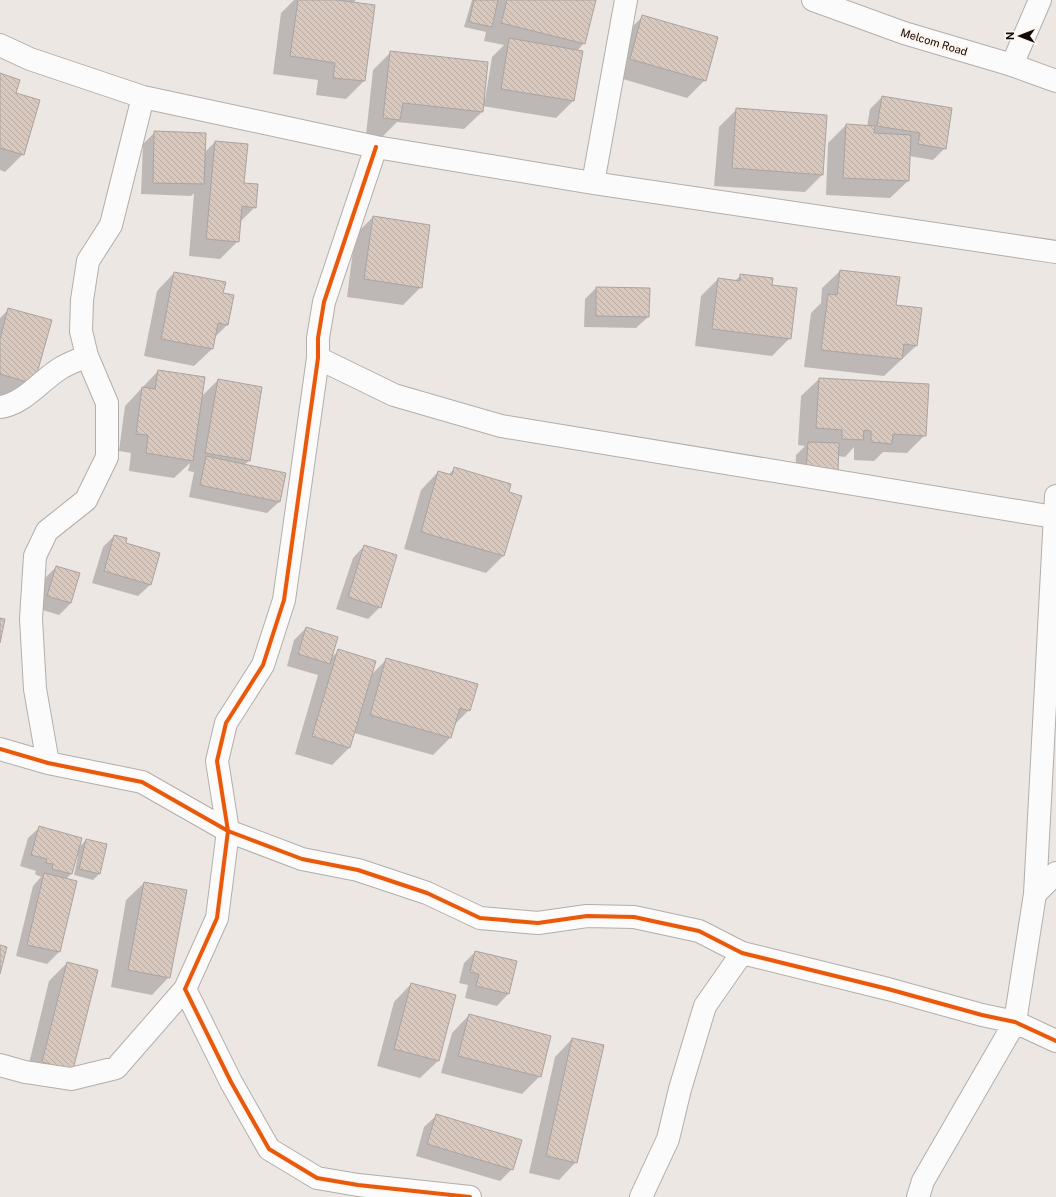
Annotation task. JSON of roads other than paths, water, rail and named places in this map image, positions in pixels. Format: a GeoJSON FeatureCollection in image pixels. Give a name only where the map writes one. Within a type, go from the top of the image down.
{"type":"FeatureCollection","features":[{"type":"Feature","properties":{"kind":"street"},"geometry":{"type":"LineString","coordinates":[[593,183],[626,0]]}},
{"type":"Feature","properties":{"kind":"street"},"geometry":{"type":"LineString","coordinates":[[1012,65],[1040,0]]}},
{"type":"Feature","properties":{"kind":"street","name":"Melcom Road"},"geometry":{"type":"LineString","coordinates":[[816,1],[904,33],[1012,65],[1056,81]]}},
{"type":"Feature","properties":{"kind":"street"},"geometry":{"type":"LineString","coordinates":[[0,45],[30,59],[143,97],[376,147],[593,183],[1056,252]]}},
{"type":"Feature","properties":{"kind":"street"},"geometry":{"type":"LineString","coordinates":[[48,763],[35,689],[31,619],[35,556],[47,531],[86,500],[107,457],[107,403],[87,356],[81,331],[81,308],[88,261],[111,225],[143,97]]}},
{"type":"Feature","properties":{"kind":"street"},"geometry":{"type":"LineString","coordinates":[[0,1065],[24,1072],[71,1079],[116,1068],[185,989],[217,918],[228,831],[217,761],[226,723],[263,665],[284,600],[318,358],[318,338],[324,302],[376,147]]}},
{"type":"Feature","properties":{"kind":"street"},"geometry":{"type":"LineString","coordinates":[[0,407],[24,397],[42,380],[61,367],[87,356]]}},
{"type":"Feature","properties":{"kind":"street"},"geometry":{"type":"LineString","coordinates":[[318,358],[394,395],[501,426],[1055,507],[1035,894],[1015,1022],[923,1181],[918,1197]]}},
{"type":"Feature","properties":{"kind":"street"},"geometry":{"type":"LineString","coordinates":[[0,749],[48,763],[142,782],[228,831],[302,859],[358,870],[427,893],[480,918],[538,923],[587,916],[634,917],[699,931],[742,953],[888,989],[982,1015],[1015,1022],[1056,1041]]}},
{"type":"Feature","properties":{"kind":"street"},"geometry":{"type":"LineString","coordinates":[[1035,894],[1056,873]]}},
{"type":"Feature","properties":{"kind":"street"},"geometry":{"type":"LineString","coordinates":[[641,1197],[668,1139],[680,1089],[705,1006],[742,953]]}},
{"type":"Feature","properties":{"kind":"street"},"geometry":{"type":"LineString","coordinates":[[185,989],[231,1082],[270,1149],[317,1178],[358,1185],[470,1197]]}}]}
